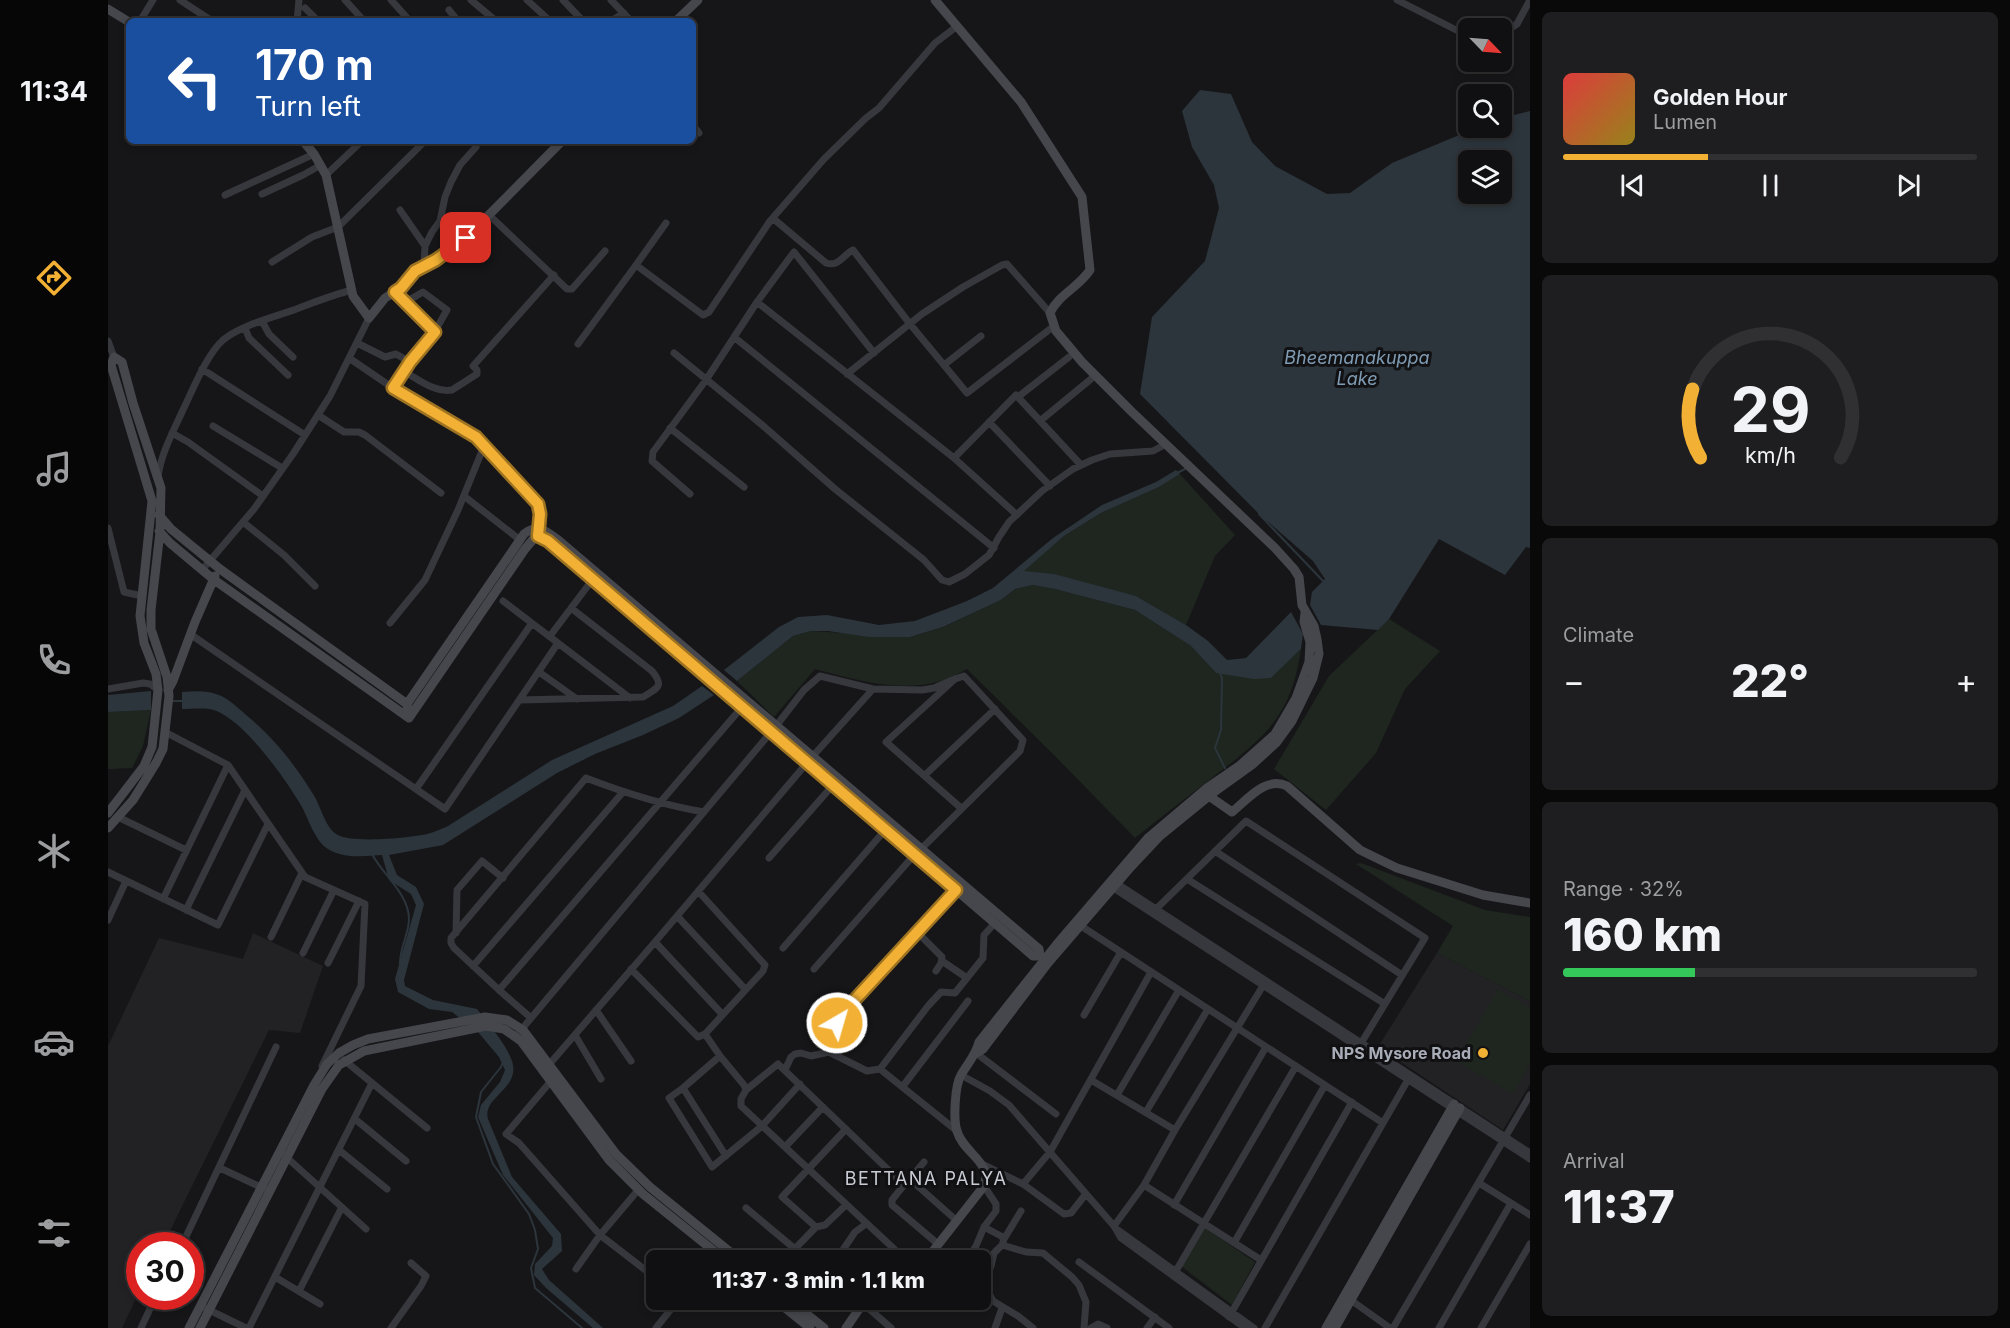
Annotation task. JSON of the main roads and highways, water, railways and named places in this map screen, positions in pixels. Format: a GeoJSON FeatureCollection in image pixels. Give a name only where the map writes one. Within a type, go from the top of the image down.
{"type":"FeatureCollection","features":[{"type":"Feature","properties":{"kind":"water","name":"Bheemanakuppa Lake"},"geometry":{"type":"Polygon","coordinates":[[[1200,90],[1231,94],[1252,142],[1275,166],[1327,194],[1350,193],[1392,163],[1458,136],[1458,138],[1512,138],[1512,116],[1530,111],[1530,548],[1526,547],[1505,575],[1439,539],[1389,619],[1378,630],[1321,625],[1310,605],[1312,592],[1325,579],[1313,561],[1259,514],[1140,394],[1152,317],[1205,261],[1219,208],[1214,185],[1192,147],[1182,111],[1200,90]]]}},
{"type":"Feature","properties":{"kind":"water"},"geometry":{"type":"Polygon","coordinates":[[[1176,470],[1180,474],[1159,487],[1101,513],[1064,536],[1024,571],[1054,574],[1136,596],[1186,625],[1208,641],[1227,660],[1246,658],[1291,612],[1303,634],[1301,649],[1271,678],[1254,679],[1216,673],[1191,646],[1135,610],[1033,585],[1015,589],[1001,600],[943,627],[910,637],[869,637],[811,631],[793,636],[737,681],[724,670],[779,627],[798,617],[827,615],[879,625],[915,621],[967,601],[993,588],[1053,538],[1102,505],[1156,482],[1176,470]]]}},
{"type":"Feature","properties":{"kind":"water"},"geometry":{"type":"Polygon","coordinates":[[[702,686],[714,695],[679,718],[557,773],[443,845],[389,855],[397,875],[416,887],[424,904],[404,980],[405,986],[433,1000],[477,1009],[505,1047],[512,1061],[513,1071],[507,1086],[490,1105],[488,1119],[512,1177],[561,1234],[562,1251],[542,1269],[549,1280],[603,1328],[593,1328],[534,1275],[535,1264],[552,1246],[553,1238],[503,1175],[478,1117],[481,1105],[500,1082],[505,1070],[499,1057],[478,1032],[452,1012],[429,1009],[398,992],[395,979],[416,905],[411,894],[389,880],[382,855],[347,856],[323,845],[286,781],[262,750],[234,722],[221,713],[209,709],[182,709],[182,692],[210,692],[233,703],[274,741],[290,761],[313,794],[332,830],[343,837],[367,839],[423,835],[448,826],[552,760],[673,706],[702,686]]]}},
{"type":"Feature","properties":{"kind":"water"},"geometry":{"type":"Polygon","coordinates":[[[151,691],[151,710],[108,712],[108,695],[151,691]]]}},
{"type":"Feature","properties":{"kind":"waterway"},"geometry":{"type":"LineString","coordinates":[[1177,473],[1185,469]]}},
{"type":"Feature","properties":{"kind":"waterway"},"geometry":{"type":"LineString","coordinates":[[1259,514],[1325,583]]}},
{"type":"Feature","properties":{"kind":"waterway"},"geometry":{"type":"LineString","coordinates":[[1220,673],[1222,678],[1221,730],[1215,748],[1225,768]]}},
{"type":"Feature","properties":{"kind":"waterway"},"geometry":{"type":"LineString","coordinates":[[171,701],[183,701]]}},
{"type":"Feature","properties":{"kind":"waterway"},"geometry":{"type":"LineString","coordinates":[[372,854],[400,893],[408,910],[409,925],[400,965]]}},
{"type":"Feature","properties":{"kind":"waterway"},"geometry":{"type":"LineString","coordinates":[[503,1062],[481,1092],[476,1117],[493,1164],[529,1214],[535,1230],[538,1249],[531,1268],[535,1288],[582,1328]]}},
{"type":"Feature","properties":{"kind":"place","name":"NPS Mysore Road"},"geometry":{"type":"Point","coordinates":[1483,1053]}},
{"type":"Feature","properties":{"kind":"district","name":"BETTANA PALYA"},"geometry":{"type":"Point","coordinates":[926,1178]}}]}
